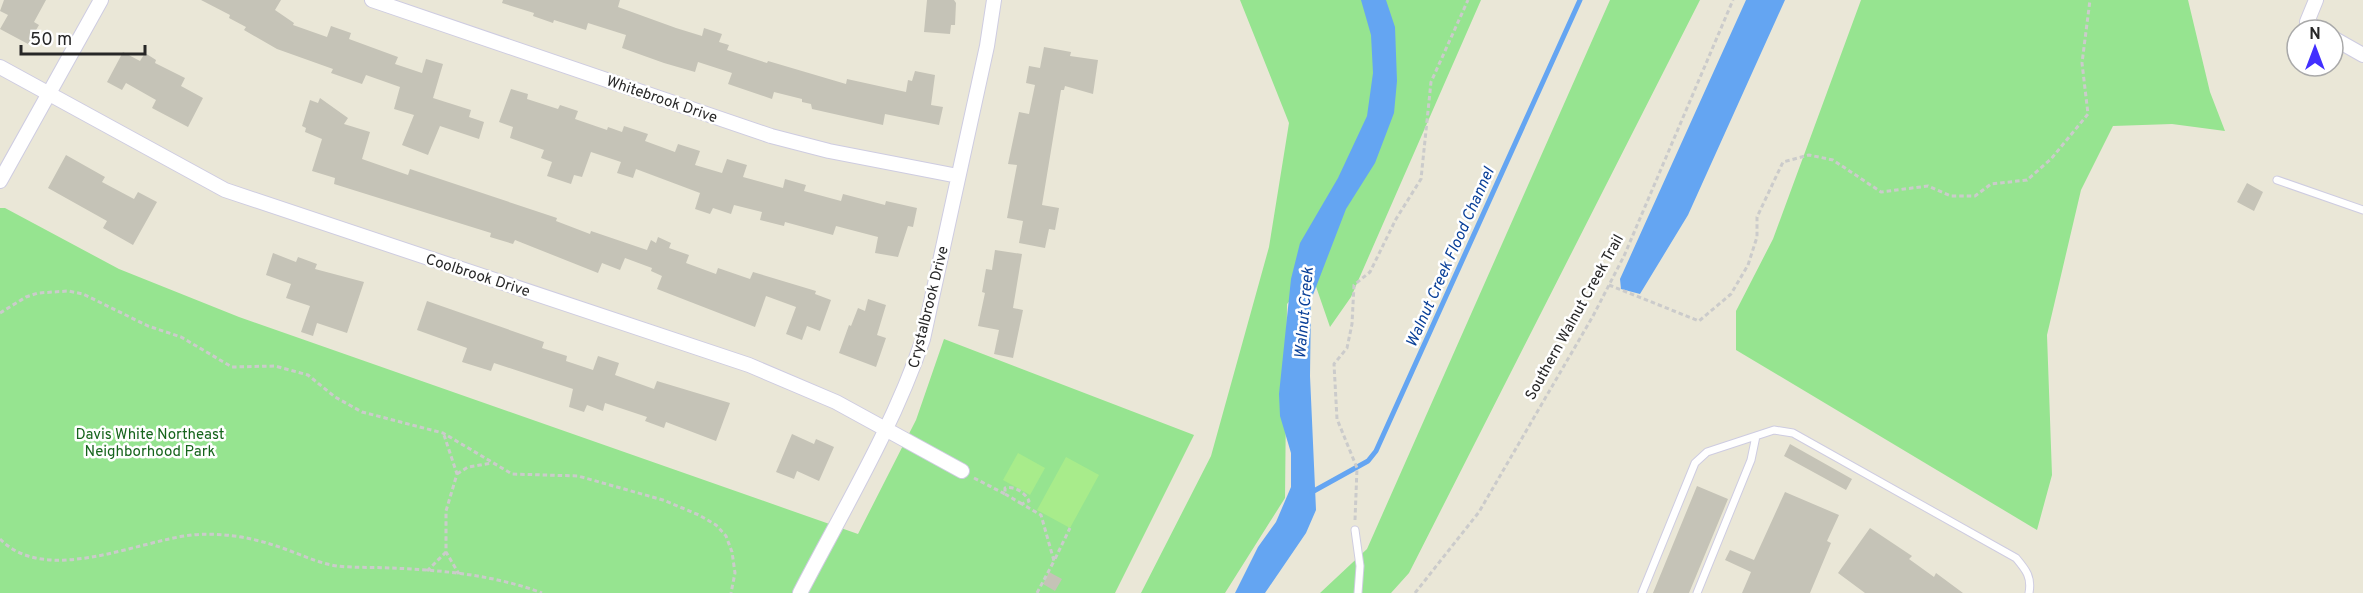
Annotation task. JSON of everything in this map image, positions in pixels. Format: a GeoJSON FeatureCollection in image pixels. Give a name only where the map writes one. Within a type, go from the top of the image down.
{"type":"FeatureCollection","features":[{"type":"Feature","properties":{"kind":"street"},"geometry":{"type":"LineString","coordinates":[[0,181],[101,0]]}},
{"type":"Feature","properties":{"kind":"street","name":"Whitebrook Drive"},"geometry":{"type":"LineString","coordinates":[[372,0],[771,136],[829,151],[958,176]]}},
{"type":"Feature","properties":{"kind":"street","name":"Crystalbrook Drive"},"geometry":{"type":"LineString","coordinates":[[800,593],[886,429],[910,377],[922,339],[987,46],[994,0]]}},
{"type":"Feature","properties":{"kind":"street"},"geometry":{"type":"LineString","coordinates":[[2309,18],[2316,0]]}},
{"type":"Feature","properties":{"kind":"street"},"geometry":{"type":"LineString","coordinates":[[2345,45],[2363,55]]}},
{"type":"Feature","properties":{"kind":"street","name":"Coolbrook Drive"},"geometry":{"type":"LineString","coordinates":[[0,67],[225,190],[749,365],[799,385],[962,471]]}},
{"type":"Feature","properties":{"kind":"lane"},"geometry":{"type":"LineString","coordinates":[[2277,180],[2363,210]]}},
{"type":"Feature","properties":{"kind":"lane"},"geometry":{"type":"LineString","coordinates":[[1642,593],[1695,463],[1707,452],[1774,430],[1793,433],[2016,558],[2026,570],[2031,582],[2029,593]]}},
{"type":"Feature","properties":{"kind":"lane"},"geometry":{"type":"LineString","coordinates":[[1697,593],[1751,460],[1756,436]]}},
{"type":"Feature","properties":{"kind":"lane"},"geometry":{"type":"LineString","coordinates":[[1355,530],[1360,566],[1358,593]]}},
{"type":"Feature","properties":{"kind":"path"},"geometry":{"type":"LineString","coordinates":[[1355,530],[1357,468],[1337,419],[1334,364],[1347,348],[1352,324],[1354,285],[1370,272],[1396,219],[1421,179],[1431,82],[1468,0]]}},
{"type":"Feature","properties":{"kind":"path","name":"Southern Walnut Creek Trail"},"geometry":{"type":"LineString","coordinates":[[1415,593],[1479,512],[1609,285],[1624,256],[1733,0]]}},
{"type":"Feature","properties":{"kind":"path"},"geometry":{"type":"LineString","coordinates":[[1609,285],[1699,321],[1731,294],[1748,265],[1757,237],[1757,217],[1783,162],[1809,155],[1833,160],[1881,192],[1928,186],[1951,196],[1975,196],[1991,184],[2026,180],[2051,159],[2088,114],[2082,63],[2090,0]]}},
{"type":"Feature","properties":{"kind":"path"},"geometry":{"type":"LineString","coordinates":[[0,313],[26,297],[38,293],[68,291],[83,294],[147,326],[181,337],[232,367],[275,366],[293,369],[308,375],[335,397],[363,412],[443,433],[493,463],[522,476],[556,474],[588,479],[663,500],[699,515],[716,525],[726,536],[732,552],[735,573],[731,593]]}},
{"type":"Feature","properties":{"kind":"path"},"geometry":{"type":"LineString","coordinates":[[443,433],[457,474],[446,511],[446,552],[459,574]]}},
{"type":"Feature","properties":{"kind":"path"},"geometry":{"type":"LineString","coordinates":[[457,474],[468,467],[493,463]]}},
{"type":"Feature","properties":{"kind":"path"},"geometry":{"type":"LineString","coordinates":[[962,471],[1041,515],[1054,561]]}},
{"type":"Feature","properties":{"kind":"path"},"geometry":{"type":"LineString","coordinates":[[1005,494],[1005,488],[1011,486],[1027,495],[1029,501],[1022,504]]}},
{"type":"Feature","properties":{"kind":"path"},"geometry":{"type":"LineString","coordinates":[[1036,593],[1070,528]]}},
{"type":"Feature","properties":{"kind":"path"},"geometry":{"type":"LineString","coordinates":[[0,539],[20,554],[58,559],[122,552],[189,536],[235,536],[260,541],[334,565],[459,574],[506,581],[542,593]]}},
{"type":"Feature","properties":{"kind":"path"},"geometry":{"type":"LineString","coordinates":[[427,571],[446,552]]}},
{"type":"Feature","properties":{"kind":"green space"},"geometry":{"type":"Polygon","coordinates":[[[1240,0],[1481,0],[1351,297],[1330,327],[1312,275],[1287,304],[1285,498],[1225,593],[1141,593],[1211,456],[1269,247],[1289,123],[1240,0]]]}},
{"type":"Feature","properties":{"kind":"green space"},"geometry":{"type":"Polygon","coordinates":[[[1610,0],[1700,0],[1409,573],[1391,593],[1320,593],[1367,549],[1610,0]]]}},
{"type":"Feature","properties":{"kind":"green space"},"geometry":{"type":"Polygon","coordinates":[[[1861,0],[2188,0],[2210,92],[2225,131],[2172,124],[2113,126],[2081,190],[2047,335],[2052,475],[2037,530],[1736,350],[1736,311],[1773,239],[1861,0]]]}},
{"type":"Feature","properties":{"kind":"green space","name":"Davis White Northeast Neighborhood Park"},"geometry":{"type":"Polygon","coordinates":[[[0,208],[5,208],[119,269],[239,317],[858,534],[916,420],[944,339],[1194,435],[1115,593],[0,593],[0,208]]]}},
{"type":"Feature","properties":{"kind":"green space"},"geometry":{"type":"Polygon","coordinates":[[[1018,453],[1045,468],[1030,495],[1003,480],[1018,453]]]}},
{"type":"Feature","properties":{"kind":"green space"},"geometry":{"type":"Polygon","coordinates":[[[1066,457],[1099,475],[1070,528],[1037,510],[1066,457]]]}},
{"type":"Feature","properties":{"kind":"water","name":"Walnut Creek"},"geometry":{"type":"Polygon","coordinates":[[[1361,0],[1386,0],[1395,27],[1397,81],[1394,113],[1375,163],[1346,209],[1311,300],[1310,376],[1316,510],[1306,533],[1265,593],[1235,593],[1258,547],[1276,522],[1291,487],[1291,453],[1280,416],[1279,394],[1291,279],[1300,243],[1338,178],[1367,116],[1373,73],[1371,35],[1361,0]]]}},
{"type":"Feature","properties":{"kind":"water"},"geometry":{"type":"Polygon","coordinates":[[[1746,0],[1785,0],[1688,215],[1640,294],[1621,289],[1620,279],[1746,0]]]}},
{"type":"Feature","properties":{"kind":"building"},"geometry":{"type":"Polygon","coordinates":[[[4,0],[46,0],[34,22],[39,25],[28,44],[0,29],[8,15],[0,11],[4,0]]]}},
{"type":"Feature","properties":{"kind":"building"},"geometry":{"type":"Polygon","coordinates":[[[201,0],[281,0],[275,10],[294,23],[293,25],[327,37],[331,26],[351,33],[349,39],[398,57],[395,64],[422,73],[426,59],[443,64],[433,98],[471,110],[469,117],[484,122],[479,139],[440,126],[428,155],[402,145],[414,115],[394,109],[400,87],[366,75],[362,84],[331,73],[333,69],[277,49],[244,30],[246,27],[229,18],[230,15],[201,0]]]}},
{"type":"Feature","properties":{"kind":"building"},"geometry":{"type":"Polygon","coordinates":[[[503,0],[620,0],[618,7],[676,28],[702,36],[704,28],[722,34],[719,42],[729,45],[727,50],[846,84],[847,79],[906,92],[908,80],[912,81],[915,71],[935,75],[931,105],[943,107],[939,125],[885,114],[883,125],[812,109],[811,104],[802,102],[802,99],[774,92],[772,99],[728,84],[732,73],[698,62],[695,72],[664,63],[622,48],[626,35],[588,23],[586,30],[554,20],[553,23],[533,16],[534,13],[502,3],[503,0]]]}},
{"type":"Feature","properties":{"kind":"building"},"geometry":{"type":"Polygon","coordinates":[[[927,0],[954,0],[956,3],[955,25],[951,25],[950,34],[924,32],[927,0]]]}},
{"type":"Feature","properties":{"kind":"building"},"geometry":{"type":"Polygon","coordinates":[[[1044,47],[1071,52],[1070,56],[1098,60],[1093,94],[1065,86],[1064,90],[1061,90],[1042,205],[1059,208],[1055,230],[1049,229],[1045,248],[1019,243],[1023,221],[1007,218],[1017,165],[1008,164],[1019,112],[1029,114],[1035,85],[1026,83],[1029,66],[1040,68],[1044,47]]]}},
{"type":"Feature","properties":{"kind":"building"},"geometry":{"type":"Polygon","coordinates":[[[123,52],[140,61],[145,53],[156,60],[155,63],[185,78],[181,86],[203,98],[188,127],[152,108],[156,100],[126,83],[122,90],[107,82],[123,52]]]}},
{"type":"Feature","properties":{"kind":"building"},"geometry":{"type":"Polygon","coordinates":[[[511,89],[528,94],[527,99],[558,109],[560,105],[578,111],[575,119],[607,130],[608,127],[622,132],[624,126],[648,134],[645,141],[675,152],[678,144],[700,151],[695,165],[722,173],[727,159],[747,165],[743,177],[783,188],[785,179],[806,185],[804,191],[841,201],[843,194],[885,205],[886,201],[917,208],[913,227],[908,226],[898,257],[875,253],[878,237],[836,226],[833,235],[785,222],[784,226],[760,220],[762,212],[734,205],[731,214],[713,208],[710,214],[695,209],[700,193],[636,169],[633,178],[617,173],[621,162],[591,152],[582,177],[574,175],[571,184],[547,176],[552,162],[541,158],[544,150],[510,138],[513,127],[499,122],[511,89]]]}},
{"type":"Feature","properties":{"kind":"building"},"geometry":{"type":"Polygon","coordinates":[[[320,98],[348,118],[344,124],[370,132],[362,159],[408,175],[410,169],[557,218],[556,221],[590,234],[591,231],[647,250],[651,240],[656,243],[658,237],[671,243],[669,248],[689,255],[686,263],[716,274],[718,268],[750,279],[753,272],[816,291],[815,294],[831,300],[820,331],[807,326],[802,340],[786,334],[796,307],[766,296],[755,327],[657,289],[662,276],[651,271],[652,268],[625,258],[620,270],[602,263],[598,273],[515,240],[513,244],[490,237],[491,233],[334,184],[335,178],[312,171],[322,139],[305,132],[306,128],[302,126],[310,100],[318,103],[320,98]]]}},
{"type":"Feature","properties":{"kind":"building"},"geometry":{"type":"Polygon","coordinates":[[[66,155],[105,177],[102,182],[134,199],[138,192],[157,202],[133,245],[103,228],[107,221],[48,188],[66,155]]]}},
{"type":"Feature","properties":{"kind":"building"},"geometry":{"type":"Polygon","coordinates":[[[2247,183],[2263,192],[2254,211],[2237,202],[2247,183]]]}},
{"type":"Feature","properties":{"kind":"building"},"geometry":{"type":"Polygon","coordinates":[[[995,250],[1022,254],[1013,308],[1023,310],[1013,358],[994,354],[999,330],[978,326],[985,293],[982,292],[986,269],[992,270],[995,250]]]}},
{"type":"Feature","properties":{"kind":"building"},"geometry":{"type":"Polygon","coordinates":[[[273,253],[296,262],[298,257],[317,264],[315,269],[364,282],[347,333],[317,323],[313,336],[301,332],[310,306],[286,298],[291,284],[266,275],[273,253]]]}},
{"type":"Feature","properties":{"kind":"building"},"geometry":{"type":"Polygon","coordinates":[[[868,299],[886,305],[877,335],[886,338],[876,367],[839,353],[858,308],[865,311],[868,299]]]}},
{"type":"Feature","properties":{"kind":"building"},"geometry":{"type":"Polygon","coordinates":[[[427,301],[544,342],[542,348],[567,356],[566,361],[593,370],[598,356],[619,363],[615,375],[654,389],[657,381],[730,403],[716,441],[666,422],[664,428],[645,421],[647,417],[605,403],[603,411],[587,405],[584,412],[569,407],[573,389],[494,363],[491,371],[462,362],[467,348],[417,330],[427,301]]]}},
{"type":"Feature","properties":{"kind":"building"},"geometry":{"type":"Polygon","coordinates":[[[792,434],[814,444],[816,439],[834,447],[819,481],[797,471],[794,479],[776,472],[792,434]]]}},
{"type":"Feature","properties":{"kind":"building"},"geometry":{"type":"Polygon","coordinates":[[[1790,444],[1852,479],[1846,490],[1784,456],[1790,444]]]}},
{"type":"Feature","properties":{"kind":"building"},"geometry":{"type":"Polygon","coordinates":[[[1697,486],[1728,499],[1689,593],[1653,593],[1697,486]]]}},
{"type":"Feature","properties":{"kind":"building"},"geometry":{"type":"Polygon","coordinates":[[[1785,492],[1839,515],[1827,541],[1831,543],[1810,593],[1742,593],[1751,572],[1725,560],[1730,550],[1754,560],[1785,492]]]}},
{"type":"Feature","properties":{"kind":"building"},"geometry":{"type":"Polygon","coordinates":[[[1870,528],[1912,556],[1909,559],[1934,577],[1936,573],[1963,593],[1865,593],[1838,573],[1870,528]]]}},
{"type":"Feature","properties":{"kind":"building"},"geometry":{"type":"Polygon","coordinates":[[[1049,572],[1062,579],[1055,591],[1043,584],[1049,572]]]}},
{"type":"Feature","properties":{"kind":"waterway","name":"Walnut Creek Flood Channel"},"geometry":{"type":"LineString","coordinates":[[1312,492],[1368,461],[1376,451],[1580,0]]}}]}
